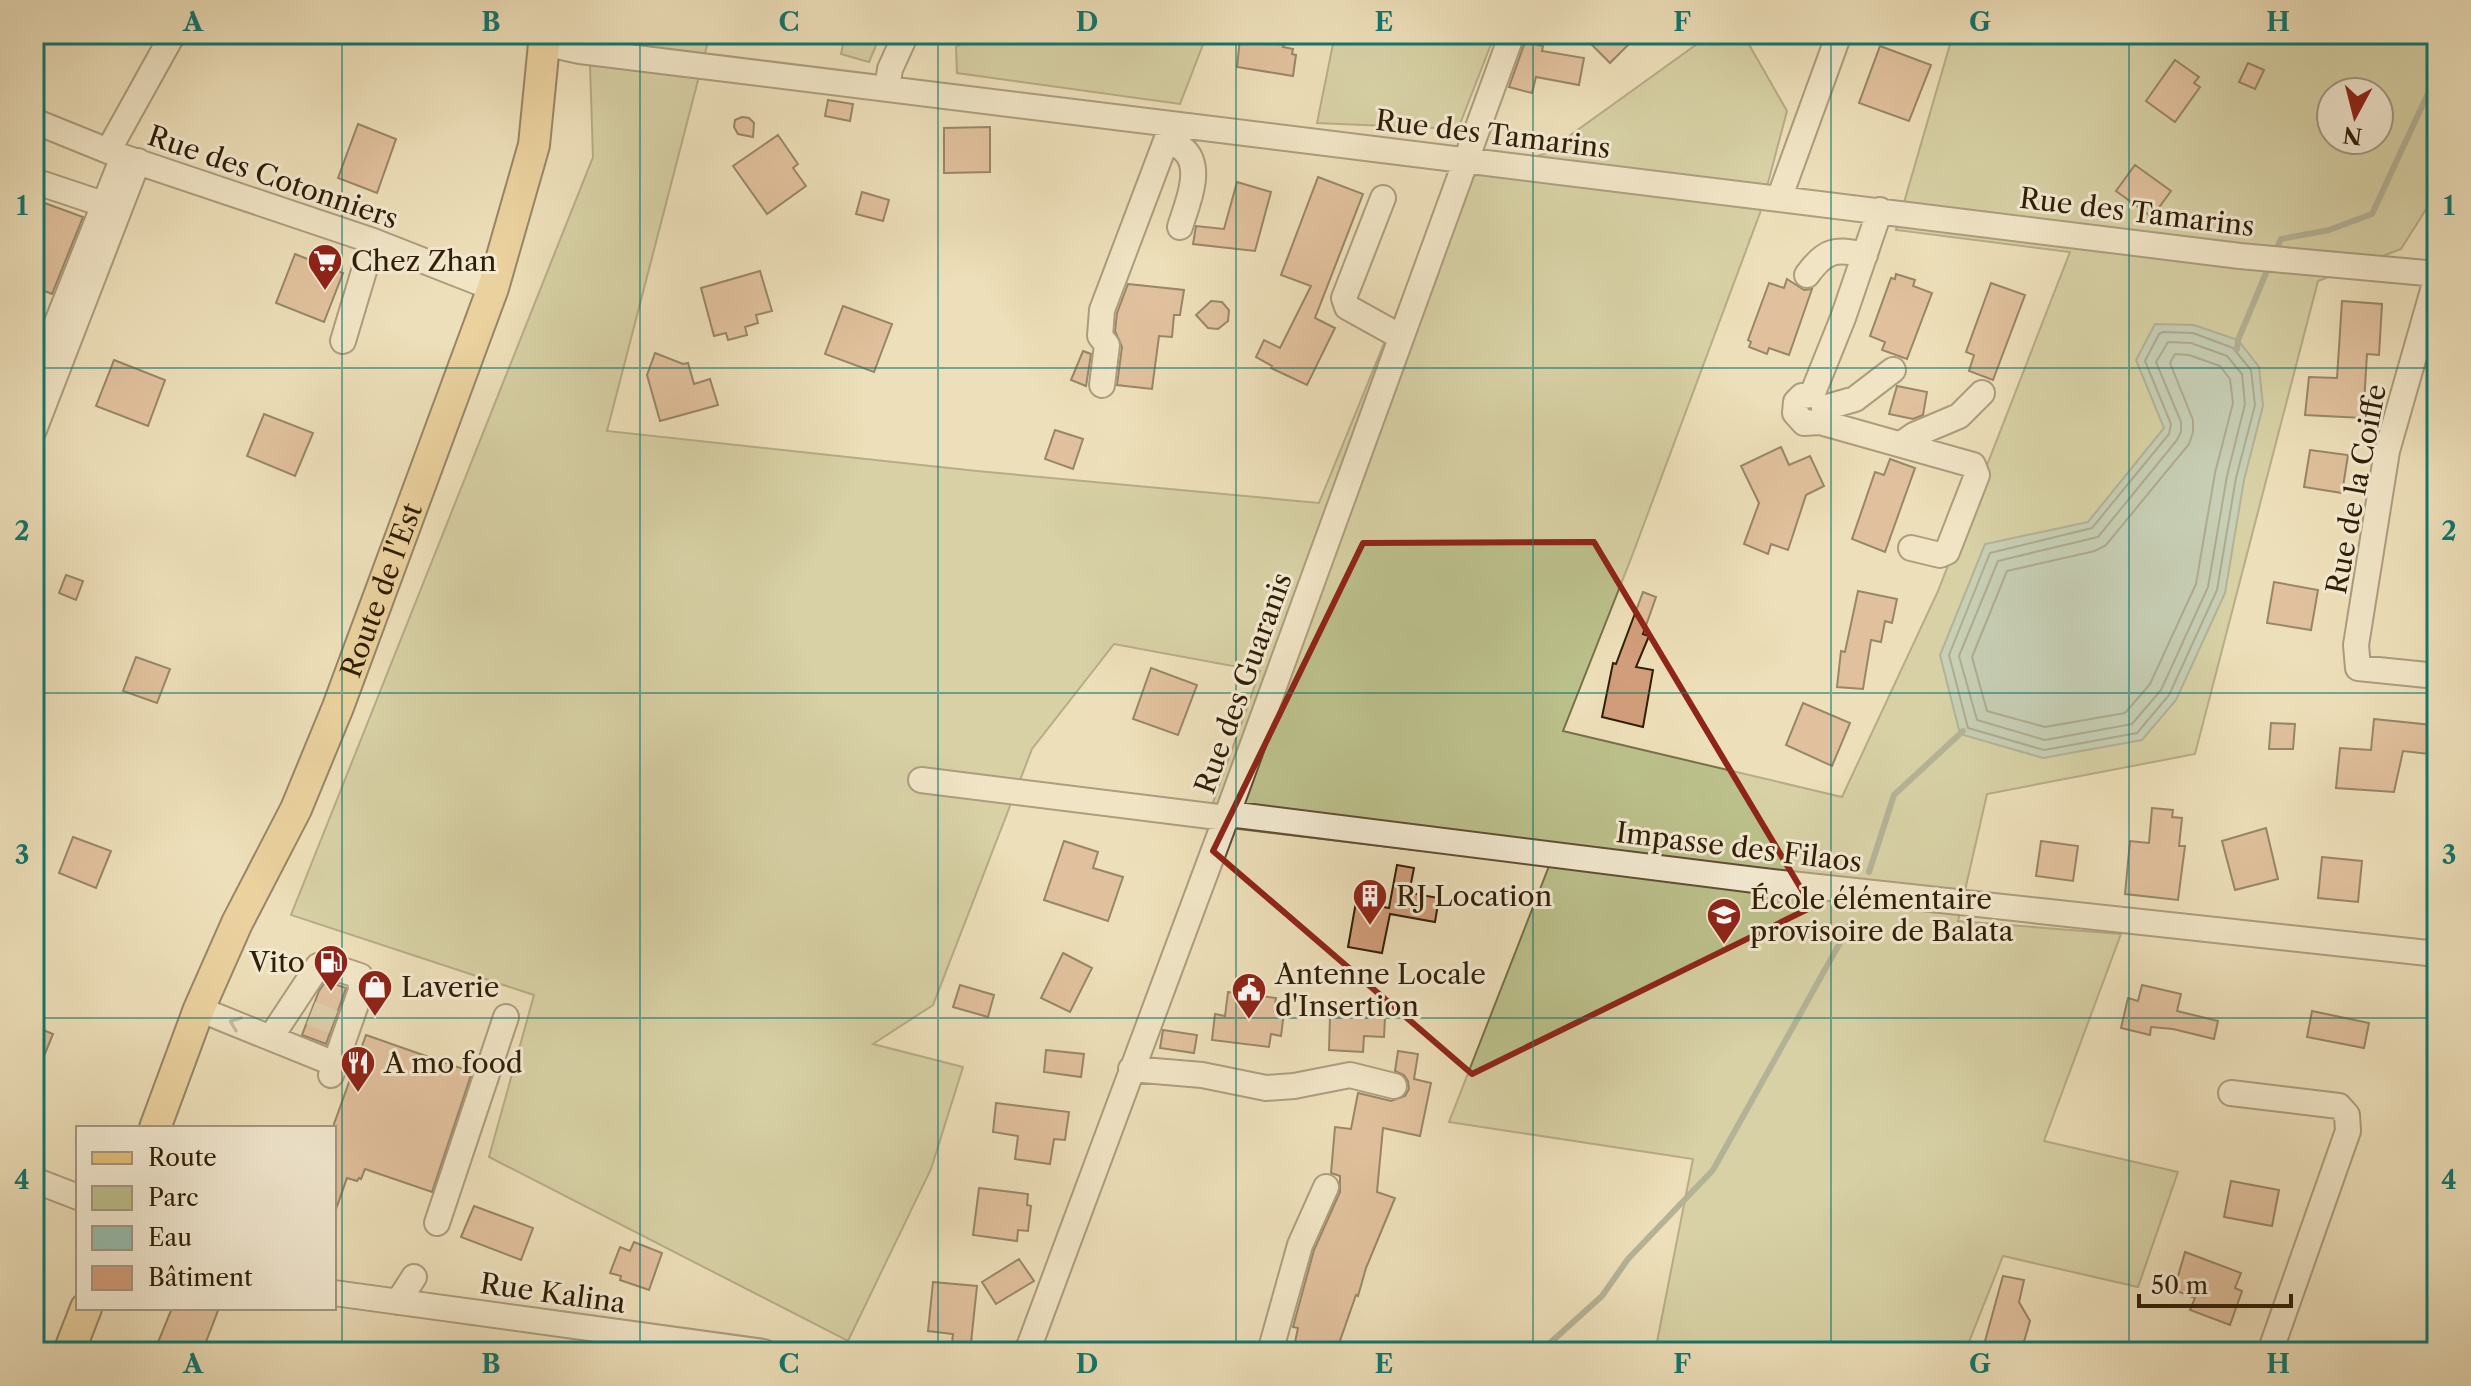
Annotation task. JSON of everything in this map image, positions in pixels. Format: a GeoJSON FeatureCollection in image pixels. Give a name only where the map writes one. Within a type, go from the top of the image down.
{"type":"FeatureCollection","features":[{"type":"Feature","properties":{"kind":"main road","name":"Route de l'Est"},"geometry":{"type":"LineString","coordinates":[[156,1126],[199,1009],[237,923],[296,809],[338,707],[493,288],[534,145],[544,38]]}},
{"type":"Feature","properties":{"kind":"main road"},"geometry":{"type":"LineString","coordinates":[[69,1352],[85,1310]]}},
{"type":"Feature","properties":{"kind":"street"},"geometry":{"type":"LineString","coordinates":[[34,380],[173,34]]}},
{"type":"Feature","properties":{"kind":"street"},"geometry":{"type":"LineString","coordinates":[[887,89],[890,69],[906,34]]}},
{"type":"Feature","properties":{"kind":"street","name":"Rue des Guaranis"},"geometry":{"type":"LineString","coordinates":[[1027,1352],[1512,34]]}},
{"type":"Feature","properties":{"kind":"street"},"geometry":{"type":"LineString","coordinates":[[1779,199],[1839,34]]}},
{"type":"Feature","properties":{"kind":"street","name":"Rue des Tamarins"},"geometry":{"type":"LineString","coordinates":[[544,38],[580,51],[887,89],[1169,132],[1466,161],[2256,257],[2437,275]]}},
{"type":"Feature","properties":{"kind":"street","name":"Rue des Cotonniers"},"geometry":{"type":"LineString","coordinates":[[34,121],[123,156],[373,241],[493,288]]}},
{"type":"Feature","properties":{"kind":"street"},"geometry":{"type":"LineString","coordinates":[[1102,385],[1107,345],[1100,336],[1102,310],[1169,132],[1186,151],[1193,178],[1180,227]]}},
{"type":"Feature","properties":{"kind":"street"},"geometry":{"type":"LineString","coordinates":[[34,430],[123,156]]}},
{"type":"Feature","properties":{"kind":"street"},"geometry":{"type":"LineString","coordinates":[[34,181],[103,204]]}},
{"type":"Feature","properties":{"kind":"street"},"geometry":{"type":"LineString","coordinates":[[1383,198],[1344,298],[1347,307],[1401,337]]}},
{"type":"Feature","properties":{"kind":"street"},"geometry":{"type":"LineString","coordinates":[[1819,408],[1843,318],[1880,210]]}},
{"type":"Feature","properties":{"kind":"street"},"geometry":{"type":"LineString","coordinates":[[343,341],[373,241]]}},
{"type":"Feature","properties":{"kind":"street"},"geometry":{"type":"LineString","coordinates":[[1807,275],[1818,260],[1831,252],[1865,255]]}},
{"type":"Feature","properties":{"kind":"street","name":"Rue de la Coiffe"},"geometry":{"type":"LineString","coordinates":[[2437,275],[2387,451],[2356,645],[2358,668],[2437,676]]}},
{"type":"Feature","properties":{"kind":"street"},"geometry":{"type":"LineString","coordinates":[[1819,408],[1855,399],[1893,370]]}},
{"type":"Feature","properties":{"kind":"street"},"geometry":{"type":"LineString","coordinates":[[1901,444],[1914,435],[1959,416],[1982,393]]}},
{"type":"Feature","properties":{"kind":"street"},"geometry":{"type":"LineString","coordinates":[[1819,408],[1901,444],[1973,465],[1977,475],[1947,552],[1940,555],[1911,548]]}},
{"type":"Feature","properties":{"kind":"street","name":"Impasse des Filaos"},"geometry":{"type":"LineString","coordinates":[[921,780],[1226,818],[1237,815],[1740,878],[2437,954]]}},
{"type":"Feature","properties":{"kind":"street"},"geometry":{"type":"LineString","coordinates":[[199,1009],[271,1037],[333,1069],[342,1025],[361,990],[360,976],[324,964],[313,971],[301,1010],[271,1037]]}},
{"type":"Feature","properties":{"kind":"street"},"geometry":{"type":"LineString","coordinates":[[437,1223],[506,1017]]}},
{"type":"Feature","properties":{"kind":"street"},"geometry":{"type":"LineString","coordinates":[[1131,1069],[1202,1075],[1266,1088],[1350,1075],[1394,1086]]}},
{"type":"Feature","properties":{"kind":"street"},"geometry":{"type":"LineString","coordinates":[[2231,1093],[2339,1106],[2348,1120],[2348,1131],[2270,1352]]}},
{"type":"Feature","properties":{"kind":"street"},"geometry":{"type":"LineString","coordinates":[[34,1180],[76,1196]]}},
{"type":"Feature","properties":{"kind":"street"},"geometry":{"type":"LineString","coordinates":[[1270,1352],[1300,1245],[1326,1187]]}},
{"type":"Feature","properties":{"kind":"street"},"geometry":{"type":"LineString","coordinates":[[398,1302],[414,1277]]}},
{"type":"Feature","properties":{"kind":"street","name":"Rue Kalina"},"geometry":{"type":"LineString","coordinates":[[336,1293],[764,1352]]}},
{"type":"Feature","properties":{"kind":"highlighted area"},"geometry":{"type":"Polygon","coordinates":[[[1594,542],[1812,907],[1472,1074],[1213,851],[1363,543],[1594,542]]]}},
{"type":"Feature","properties":{"kind":"green space"},"geometry":{"type":"Polygon","coordinates":[[[589,34],[710,34],[607,431],[977,471],[1319,503],[1449,184],[1544,154],[1711,34],[1743,34],[1787,111],[1760,213],[1563,731],[1842,797],[1938,591],[2070,252],[1896,230],[1953,34],[2437,34],[2437,192],[2401,249],[2318,281],[2195,754],[1987,794],[1958,921],[2121,934],[2044,1141],[2178,1172],[2138,1287],[2003,1256],[1965,1352],[1655,1352],[1693,1159],[1449,1122],[1549,866],[1205,825],[1260,671],[1114,644],[1032,749],[933,1005],[873,1044],[963,1067],[931,1169],[848,1341],[489,1157],[534,995],[291,915],[593,157],[589,34]]]}},
{"type":"Feature","properties":{"kind":"green space"},"geometry":{"type":"Polygon","coordinates":[[[845,34],[881,34],[869,62],[841,54],[845,34]]]}},
{"type":"Feature","properties":{"kind":"green space"},"geometry":{"type":"Polygon","coordinates":[[[977,34],[1207,34],[1180,104],[957,73],[956,47],[977,34]]]}},
{"type":"Feature","properties":{"kind":"green space"},"geometry":{"type":"Polygon","coordinates":[[[1335,34],[1495,34],[1458,129],[1317,123],[1335,34]]]}},
{"type":"Feature","properties":{"kind":"water"},"geometry":{"type":"Polygon","coordinates":[[[2155,324],[2194,325],[2238,340],[2259,367],[2263,406],[2244,480],[2225,593],[2176,700],[2142,740],[2043,758],[1960,734],[1940,655],[1985,544],[2088,522],[2164,428],[2136,360],[2155,324]]]}},
{"type":"Feature","properties":{"kind":"building"},"geometry":{"type":"Polygon","coordinates":[[[1596,34],[1639,34],[1610,63],[1589,42],[1596,34]]]}},
{"type":"Feature","properties":{"kind":"building"},"geometry":{"type":"Polygon","coordinates":[[[1240,39],[1293,49],[1292,54],[1296,55],[1293,76],[1237,67],[1240,39]]]}},
{"type":"Feature","properties":{"kind":"building"},"geometry":{"type":"Polygon","coordinates":[[[1525,42],[1543,46],[1542,51],[1584,58],[1579,85],[1536,77],[1532,93],[1509,87],[1525,42]]]}},
{"type":"Feature","properties":{"kind":"building"},"geometry":{"type":"Polygon","coordinates":[[[1880,46],[1931,65],[1909,121],[1859,103],[1880,46]]]}},
{"type":"Feature","properties":{"kind":"building"},"geometry":{"type":"Polygon","coordinates":[[[2175,60],[2199,77],[2194,83],[2200,87],[2175,122],[2146,101],[2175,60]]]}},
{"type":"Feature","properties":{"kind":"building"},"geometry":{"type":"Polygon","coordinates":[[[2248,63],[2264,70],[2255,89],[2239,82],[2248,63]]]}},
{"type":"Feature","properties":{"kind":"building"},"geometry":{"type":"Polygon","coordinates":[[[828,100],[853,104],[850,121],[825,116],[828,100]]]}},
{"type":"Feature","properties":{"kind":"building"},"geometry":{"type":"Polygon","coordinates":[[[742,117],[754,123],[753,137],[738,134],[734,127],[735,120],[742,117]]]}},
{"type":"Feature","properties":{"kind":"building"},"geometry":{"type":"Polygon","coordinates":[[[358,124],[396,139],[377,193],[338,178],[358,124]]]}},
{"type":"Feature","properties":{"kind":"building"},"geometry":{"type":"Polygon","coordinates":[[[990,127],[990,172],[944,173],[944,128],[990,127]]]}},
{"type":"Feature","properties":{"kind":"building"},"geometry":{"type":"Polygon","coordinates":[[[778,135],[798,164],[793,168],[806,186],[767,214],[733,166],[778,135]]]}},
{"type":"Feature","properties":{"kind":"building"},"geometry":{"type":"Polygon","coordinates":[[[2135,165],[2171,191],[2152,217],[2116,191],[2135,165]]]}},
{"type":"Feature","properties":{"kind":"building"},"geometry":{"type":"Polygon","coordinates":[[[1318,177],[1363,194],[1315,318],[1335,328],[1307,385],[1271,368],[1256,357],[1264,340],[1280,348],[1311,286],[1281,275],[1318,177]]]}},
{"type":"Feature","properties":{"kind":"building"},"geometry":{"type":"Polygon","coordinates":[[[1237,182],[1271,192],[1255,251],[1193,244],[1196,226],[1224,229],[1237,182]]]}},
{"type":"Feature","properties":{"kind":"building"},"geometry":{"type":"Polygon","coordinates":[[[862,192],[889,200],[883,221],[856,214],[862,192]]]}},
{"type":"Feature","properties":{"kind":"building"},"geometry":{"type":"Polygon","coordinates":[[[42,202],[83,217],[52,294],[34,287],[34,223],[42,202]]]}},
{"type":"Feature","properties":{"kind":"building"},"geometry":{"type":"Polygon","coordinates":[[[295,254],[343,273],[324,322],[276,303],[295,254]]]}},
{"type":"Feature","properties":{"kind":"building"},"geometry":{"type":"Polygon","coordinates":[[[760,271],[772,311],[756,315],[758,323],[745,327],[747,335],[728,340],[726,333],[714,336],[701,288],[760,271]]]}},
{"type":"Feature","properties":{"kind":"building"},"geometry":{"type":"Polygon","coordinates":[[[1896,274],[1915,280],[1913,286],[1932,293],[1907,359],[1882,350],[1885,342],[1870,336],[1891,278],[1895,279],[1896,274]]]}},
{"type":"Feature","properties":{"kind":"building"},"geometry":{"type":"Polygon","coordinates":[[[1787,279],[1804,290],[1812,289],[1789,355],[1769,348],[1767,354],[1749,347],[1751,342],[1748,340],[1769,283],[1784,288],[1787,279]]]}},
{"type":"Feature","properties":{"kind":"building"},"geometry":{"type":"Polygon","coordinates":[[[1991,283],[2025,295],[1993,380],[1969,371],[1974,355],[1966,352],[1991,283]]]}},
{"type":"Feature","properties":{"kind":"building"},"geometry":{"type":"Polygon","coordinates":[[[1128,284],[1184,290],[1180,315],[1174,315],[1172,337],[1159,336],[1152,389],[1117,385],[1122,347],[1115,331],[1117,313],[1128,284]]]}},
{"type":"Feature","properties":{"kind":"building"},"geometry":{"type":"Polygon","coordinates":[[[1211,301],[1222,302],[1229,310],[1228,321],[1218,329],[1208,328],[1196,315],[1211,301]]]}},
{"type":"Feature","properties":{"kind":"building"},"geometry":{"type":"Polygon","coordinates":[[[2342,301],[2382,304],[2379,355],[2367,354],[2363,418],[2305,415],[2309,377],[2337,378],[2342,301]]]}},
{"type":"Feature","properties":{"kind":"building"},"geometry":{"type":"Polygon","coordinates":[[[843,306],[892,324],[874,372],[825,354],[843,306]]]}},
{"type":"Feature","properties":{"kind":"building"},"geometry":{"type":"Polygon","coordinates":[[[1083,351],[1091,354],[1086,386],[1071,380],[1083,351]]]}},
{"type":"Feature","properties":{"kind":"building"},"geometry":{"type":"Polygon","coordinates":[[[655,353],[683,364],[688,363],[694,384],[710,379],[718,405],[660,421],[647,375],[655,353]]]}},
{"type":"Feature","properties":{"kind":"building"},"geometry":{"type":"Polygon","coordinates":[[[114,360],[165,380],[148,426],[96,406],[114,360]]]}},
{"type":"Feature","properties":{"kind":"building"},"geometry":{"type":"Polygon","coordinates":[[[1897,386],[1927,392],[1923,415],[1913,419],[1889,414],[1897,386]]]}},
{"type":"Feature","properties":{"kind":"building"},"geometry":{"type":"Polygon","coordinates":[[[264,414],[313,433],[295,476],[247,456],[264,414]]]}},
{"type":"Feature","properties":{"kind":"building"},"geometry":{"type":"Polygon","coordinates":[[[1055,430],[1083,439],[1073,469],[1045,459],[1055,430]]]}},
{"type":"Feature","properties":{"kind":"building"},"geometry":{"type":"Polygon","coordinates":[[[1781,447],[1789,465],[1810,456],[1824,486],[1806,495],[1788,550],[1771,544],[1768,554],[1744,544],[1759,503],[1741,466],[1781,447]]]}},
{"type":"Feature","properties":{"kind":"building"},"geometry":{"type":"Polygon","coordinates":[[[2310,450],[2348,455],[2342,493],[2304,487],[2310,450]]]}},
{"type":"Feature","properties":{"kind":"building"},"geometry":{"type":"Polygon","coordinates":[[[1890,459],[1915,468],[1885,552],[1852,539],[1875,472],[1884,475],[1890,459]]]}},
{"type":"Feature","properties":{"kind":"building"},"geometry":{"type":"Polygon","coordinates":[[[66,575],[83,581],[76,600],[59,593],[66,575]]]}},
{"type":"Feature","properties":{"kind":"building"},"geometry":{"type":"Polygon","coordinates":[[[2274,582],[2318,590],[2311,630],[2267,623],[2274,582]]]}},
{"type":"Feature","properties":{"kind":"building"},"geometry":{"type":"Polygon","coordinates":[[[1858,591],[1897,599],[1892,623],[1885,621],[1881,642],[1871,640],[1863,689],[1837,687],[1841,651],[1845,652],[1858,591]]]}},
{"type":"Feature","properties":{"kind":"building"},"geometry":{"type":"Polygon","coordinates":[[[1643,592],[1656,597],[1643,634],[1649,636],[1636,667],[1653,670],[1643,727],[1602,717],[1613,663],[1616,664],[1643,592]]]}},
{"type":"Feature","properties":{"kind":"building"},"geometry":{"type":"Polygon","coordinates":[[[136,657],[170,669],[157,703],[123,691],[136,657]]]}},
{"type":"Feature","properties":{"kind":"building"},"geometry":{"type":"Polygon","coordinates":[[[1151,668],[1197,685],[1178,735],[1133,719],[1151,668]]]}},
{"type":"Feature","properties":{"kind":"building"},"geometry":{"type":"Polygon","coordinates":[[[1803,703],[1850,723],[1832,766],[1786,745],[1803,703]]]}},
{"type":"Feature","properties":{"kind":"building"},"geometry":{"type":"Polygon","coordinates":[[[2374,719],[2432,725],[2429,754],[2403,751],[2394,792],[2336,788],[2340,748],[2371,750],[2374,719]]]}},
{"type":"Feature","properties":{"kind":"building"},"geometry":{"type":"Polygon","coordinates":[[[2271,723],[2295,724],[2293,749],[2269,749],[2271,723]]]}},
{"type":"Feature","properties":{"kind":"building"},"geometry":{"type":"Polygon","coordinates":[[[2152,808],[2173,810],[2172,817],[2182,818],[2179,846],[2185,846],[2178,900],[2125,894],[2130,841],[2149,843],[2152,808]]]}},
{"type":"Feature","properties":{"kind":"building"},"geometry":{"type":"Polygon","coordinates":[[[2266,828],[2278,879],[2235,890],[2222,841],[2266,828]]]}},
{"type":"Feature","properties":{"kind":"building"},"geometry":{"type":"Polygon","coordinates":[[[73,837],[111,851],[96,888],[59,873],[73,837]]]}},
{"type":"Feature","properties":{"kind":"building"},"geometry":{"type":"Polygon","coordinates":[[[1064,841],[1098,852],[1093,868],[1123,877],[1108,921],[1044,900],[1064,841]]]}},
{"type":"Feature","properties":{"kind":"building"},"geometry":{"type":"Polygon","coordinates":[[[2041,841],[2078,846],[2073,881],[2036,876],[2041,841]]]}},
{"type":"Feature","properties":{"kind":"building"},"geometry":{"type":"Polygon","coordinates":[[[2322,857],[2362,861],[2358,902],[2318,898],[2322,857]]]}},
{"type":"Feature","properties":{"kind":"building"},"geometry":{"type":"Polygon","coordinates":[[[1397,865],[1414,868],[1409,893],[1439,898],[1435,922],[1390,914],[1382,953],[1348,947],[1356,902],[1389,908],[1397,865]]]}},
{"type":"Feature","properties":{"kind":"building"},"geometry":{"type":"Polygon","coordinates":[[[1063,953],[1092,968],[1070,1012],[1041,998],[1063,953]]]}},
{"type":"Feature","properties":{"kind":"building"},"geometry":{"type":"Polygon","coordinates":[[[326,981],[346,988],[326,1044],[302,1035],[326,981]]]}},
{"type":"Feature","properties":{"kind":"building"},"geometry":{"type":"Polygon","coordinates":[[[960,985],[994,995],[988,1017],[953,1007],[960,985]]]}},
{"type":"Feature","properties":{"kind":"building"},"geometry":{"type":"Polygon","coordinates":[[[2142,985],[2181,994],[2177,1011],[2218,1021],[2214,1039],[2173,1029],[2151,1027],[2150,1035],[2121,1028],[2128,998],[2138,1001],[2142,985]]]}},
{"type":"Feature","properties":{"kind":"building"},"geometry":{"type":"Polygon","coordinates":[[[1228,992],[1276,998],[1274,1011],[1284,1012],[1281,1036],[1271,1034],[1269,1047],[1212,1040],[1215,1014],[1225,1016],[1228,992]]]}},
{"type":"Feature","properties":{"kind":"building"},"geometry":{"type":"Polygon","coordinates":[[[2312,1011],[2369,1023],[2364,1048],[2307,1037],[2312,1011]]]}},
{"type":"Feature","properties":{"kind":"building"},"geometry":{"type":"Polygon","coordinates":[[[1330,1016],[1385,1018],[1384,1037],[1364,1036],[1363,1052],[1329,1050],[1330,1016]]]}},
{"type":"Feature","properties":{"kind":"building"},"geometry":{"type":"Polygon","coordinates":[[[34,1026],[53,1034],[35,1078],[34,1078],[34,1026]]]}},
{"type":"Feature","properties":{"kind":"building"},"geometry":{"type":"Polygon","coordinates":[[[1163,1030],[1197,1035],[1194,1053],[1160,1048],[1163,1030]]]}},
{"type":"Feature","properties":{"kind":"building"},"geometry":{"type":"Polygon","coordinates":[[[366,1035],[472,1072],[432,1192],[365,1169],[357,1181],[347,1178],[336,1209],[334,1124],[366,1035]]]}},
{"type":"Feature","properties":{"kind":"building"},"geometry":{"type":"Polygon","coordinates":[[[1046,1050],[1084,1054],[1081,1077],[1044,1072],[1046,1050]]]}},
{"type":"Feature","properties":{"kind":"building"},"geometry":{"type":"Polygon","coordinates":[[[1398,1051],[1418,1054],[1414,1079],[1431,1083],[1420,1136],[1383,1128],[1377,1192],[1395,1198],[1336,1352],[1293,1352],[1298,1328],[1293,1327],[1314,1250],[1340,1192],[1340,1176],[1331,1173],[1335,1127],[1351,1129],[1358,1093],[1391,1101],[1405,1096],[1409,1089],[1408,1081],[1395,1071],[1398,1051]]]}},
{"type":"Feature","properties":{"kind":"building"},"geometry":{"type":"Polygon","coordinates":[[[996,1103],[1069,1112],[1065,1140],[1054,1139],[1050,1164],[1015,1159],[1018,1136],[993,1132],[996,1103]]]}},
{"type":"Feature","properties":{"kind":"building"},"geometry":{"type":"Polygon","coordinates":[[[2231,1181],[2279,1190],[2272,1226],[2224,1217],[2231,1181]]]}},
{"type":"Feature","properties":{"kind":"building"},"geometry":{"type":"Polygon","coordinates":[[[979,1188],[1028,1194],[1027,1205],[1031,1206],[1028,1231],[1018,1230],[1017,1241],[973,1235],[979,1188]]]}},
{"type":"Feature","properties":{"kind":"building"},"geometry":{"type":"Polygon","coordinates":[[[474,1206],[533,1228],[521,1260],[461,1237],[474,1206]]]}},
{"type":"Feature","properties":{"kind":"building"},"geometry":{"type":"Polygon","coordinates":[[[634,1242],[662,1253],[649,1290],[620,1280],[621,1276],[610,1273],[620,1247],[630,1251],[634,1242]]]}},
{"type":"Feature","properties":{"kind":"building"},"geometry":{"type":"Polygon","coordinates":[[[2185,1252],[2241,1273],[2235,1288],[2242,1291],[2230,1325],[2190,1310],[2195,1298],[2174,1290],[2185,1252]]]}},
{"type":"Feature","properties":{"kind":"building"},"geometry":{"type":"Polygon","coordinates":[[[1019,1259],[1034,1281],[996,1304],[982,1282],[1019,1259]]]}},
{"type":"Feature","properties":{"kind":"building"},"geometry":{"type":"Polygon","coordinates":[[[2003,1276],[2024,1280],[2019,1302],[2030,1321],[2021,1352],[1982,1352],[2003,1276]]]}},
{"type":"Feature","properties":{"kind":"building"},"geometry":{"type":"Polygon","coordinates":[[[933,1282],[977,1286],[970,1352],[951,1352],[953,1334],[928,1331],[933,1282]]]}},
{"type":"Feature","properties":{"kind":"building"},"geometry":{"type":"Polygon","coordinates":[[[171,1310],[218,1310],[202,1352],[154,1352],[171,1310]]]}},
{"type":"Feature","properties":{"kind":"waterway"},"geometry":{"type":"LineString","coordinates":[[2275,252],[2281,239],[2329,230],[2372,214],[2437,74]]}},
{"type":"Feature","properties":{"kind":"waterway"},"geometry":{"type":"LineString","coordinates":[[2237,349],[2269,266]]}},
{"type":"Feature","properties":{"kind":"waterway"},"geometry":{"type":"LineString","coordinates":[[1869,872],[1894,795],[1963,731]]}},
{"type":"Feature","properties":{"kind":"waterway"},"geometry":{"type":"LineString","coordinates":[[1540,1352],[1602,1296],[1628,1259],[1713,1170],[1851,923]]}},
{"type":"Feature","properties":{"kind":"tunnel"},"geometry":{"type":"LineString","coordinates":[[311,1013],[336,1023]]}},
{"type":"Feature","properties":{"kind":"place","name":"Chez Zhan"},"geometry":{"type":"Point","coordinates":[325,292]}},
{"type":"Feature","properties":{"kind":"place","name":"RJ Location"},"geometry":{"type":"Point","coordinates":[1370,927]}},
{"type":"Feature","properties":{"kind":"place","name":"École élémentaire provisoire de Balata"},"geometry":{"type":"Point","coordinates":[1724,946]}},
{"type":"Feature","properties":{"kind":"place","name":"Vito"},"geometry":{"type":"Point","coordinates":[331,993]}},
{"type":"Feature","properties":{"kind":"place","name":"Laverie"},"geometry":{"type":"Point","coordinates":[375,1018]}},
{"type":"Feature","properties":{"kind":"place","name":"Antenne Locale d'Insertion"},"geometry":{"type":"Point","coordinates":[1249,1021]}},
{"type":"Feature","properties":{"kind":"place","name":"A mo food"},"geometry":{"type":"Point","coordinates":[358,1094]}}]}
